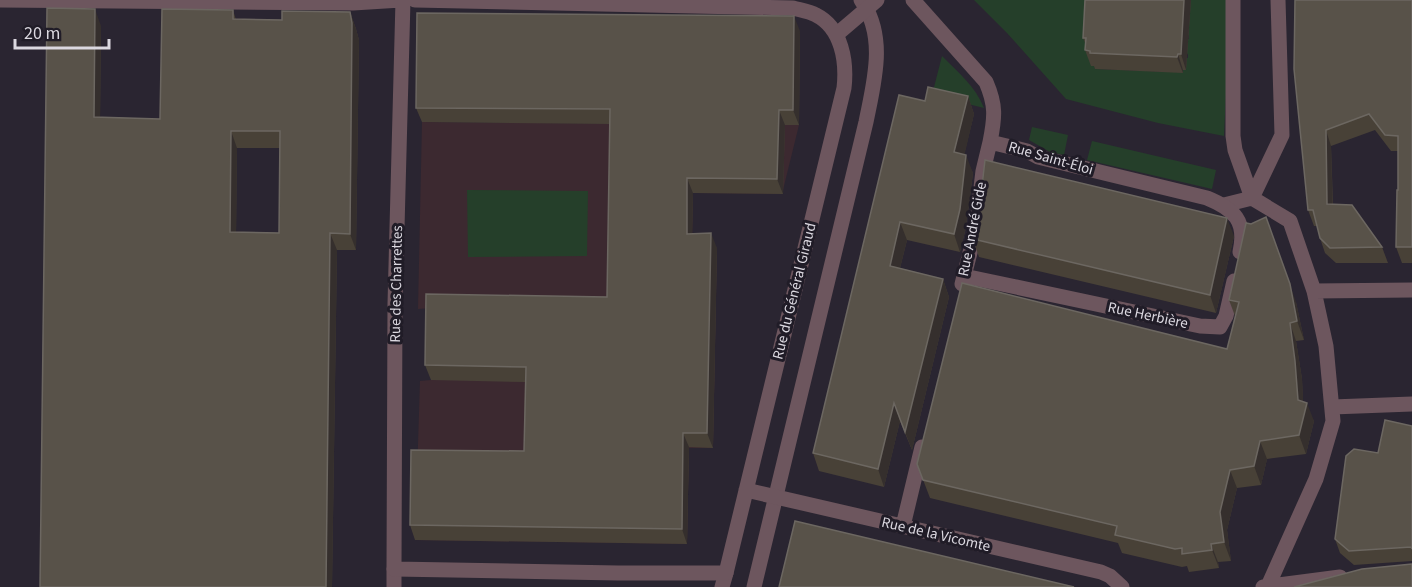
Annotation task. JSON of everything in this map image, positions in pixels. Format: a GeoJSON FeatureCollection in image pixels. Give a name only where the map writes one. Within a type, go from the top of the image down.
{"type":"FeatureCollection","features":[{"type":"Feature","properties":{"kind":"street"},"geometry":{"type":"LineString","coordinates":[[0,0],[353,3],[402,0]]}},
{"type":"Feature","properties":{"kind":"street","name":"Rue des Charrettes"},"geometry":{"type":"LineString","coordinates":[[394,587],[395,304],[402,0]]}},
{"type":"Feature","properties":{"kind":"street"},"geometry":{"type":"LineString","coordinates":[[415,0],[793,8],[816,15],[827,23],[836,35]]}},
{"type":"Feature","properties":{"kind":"street","name":"Rue Saint-Éloi"},"geometry":{"type":"LineString","coordinates":[[913,0],[986,82],[995,115],[990,142],[1027,151],[1038,157],[1207,198],[1224,205],[1237,217]]}},
{"type":"Feature","properties":{"kind":"street"},"geometry":{"type":"LineString","coordinates":[[1233,0],[1233,136],[1235,150],[1252,198],[1290,221],[1314,291],[1326,346],[1333,421],[1316,479],[1265,587]]}},
{"type":"Feature","properties":{"kind":"street"},"geometry":{"type":"LineString","coordinates":[[1252,198],[1282,135],[1278,0]]}},
{"type":"Feature","properties":{"kind":"street","name":"Rue du Général Giraud"},"geometry":{"type":"LineString","coordinates":[[724,580],[844,88],[846,69],[844,55],[836,35],[868,3]]}},
{"type":"Feature","properties":{"kind":"street","name":"Rue du Général Giraud"},"geometry":{"type":"LineString","coordinates":[[754,587],[866,122],[875,76],[876,45],[868,3]]}},
{"type":"Feature","properties":{"kind":"street","name":"Rue André Gide"},"geometry":{"type":"LineString","coordinates":[[959,296],[976,229],[983,171],[990,142]]}},
{"type":"Feature","properties":{"kind":"street"},"geometry":{"type":"LineString","coordinates":[[1224,205],[1252,198]]}},
{"type":"Feature","properties":{"kind":"street","name":"Rue Herbière"},"geometry":{"type":"LineString","coordinates":[[964,276],[1200,326],[1220,327],[1226,316],[1244,235],[1237,217]]}},
{"type":"Feature","properties":{"kind":"street"},"geometry":{"type":"LineString","coordinates":[[1314,291],[1412,290]]}},
{"type":"Feature","properties":{"kind":"street"},"geometry":{"type":"LineString","coordinates":[[1332,407],[1412,404]]}},
{"type":"Feature","properties":{"kind":"street"},"geometry":{"type":"LineString","coordinates":[[903,526],[925,437]]}},
{"type":"Feature","properties":{"kind":"street","name":"Rue de la Vicomte"},"geometry":{"type":"LineString","coordinates":[[746,490],[1101,572],[1110,576],[1122,587]]}},
{"type":"Feature","properties":{"kind":"street"},"geometry":{"type":"LineString","coordinates":[[394,569],[618,573],[724,580]]}},
{"type":"Feature","properties":{"kind":"street"},"geometry":{"type":"LineString","coordinates":[[1265,587],[1357,575]]}},
{"type":"Feature","properties":{"kind":"shaded area"},"geometry":{"type":"Polygon","coordinates":[[[422,122],[799,125],[782,194],[693,193],[692,248],[717,248],[713,448],[689,448],[687,544],[415,540],[420,381],[431,380],[432,308],[418,309],[422,122]]]}},
{"type":"Feature","properties":{"kind":"green space"},"geometry":{"type":"Polygon","coordinates":[[[974,0],[1095,0],[1093,53],[1095,69],[1183,72],[1186,70],[1184,58],[1188,58],[1188,54],[1184,53],[1185,39],[1189,39],[1189,35],[1185,34],[1186,20],[1189,21],[1190,17],[1186,16],[1187,0],[1227,0],[1224,136],[1158,123],[1066,99],[974,0]]]}},
{"type":"Feature","properties":{"kind":"green space"},"geometry":{"type":"Polygon","coordinates":[[[942,56],[971,87],[984,108],[932,95],[942,56]]]}},
{"type":"Feature","properties":{"kind":"green space"},"geometry":{"type":"Polygon","coordinates":[[[1032,127],[1068,135],[1064,155],[1050,152],[1029,140],[1032,127]]]}},
{"type":"Feature","properties":{"kind":"green space"},"geometry":{"type":"Polygon","coordinates":[[[1092,141],[1216,170],[1212,189],[1087,160],[1092,141]]]}},
{"type":"Feature","properties":{"kind":"green space"},"geometry":{"type":"Polygon","coordinates":[[[467,190],[588,191],[587,256],[468,257],[467,190]]]}},
{"type":"Feature","properties":{"kind":"building"},"geometry":{"type":"Polygon","coordinates":[[[1085,0],[1184,0],[1181,54],[1177,57],[1090,53],[1085,50],[1086,38],[1083,38],[1085,0]]]}},
{"type":"Feature","properties":{"kind":"building"},"geometry":{"type":"Polygon","coordinates":[[[1295,0],[1412,0],[1412,247],[1396,247],[1398,136],[1385,135],[1369,114],[1326,130],[1327,204],[1352,205],[1382,247],[1330,248],[1320,238],[1313,210],[1308,210],[1294,69],[1295,0]]]}},
{"type":"Feature","properties":{"kind":"building"},"geometry":{"type":"Polygon","coordinates":[[[47,8],[95,9],[94,117],[160,119],[162,9],[233,10],[233,19],[282,20],[282,11],[350,12],[352,23],[350,234],[330,233],[326,587],[40,587],[47,8]],[[231,131],[230,232],[279,233],[280,131],[231,131]]]}},
{"type":"Feature","properties":{"kind":"building"},"geometry":{"type":"Polygon","coordinates":[[[417,13],[794,16],[793,110],[779,110],[777,179],[687,178],[687,234],[711,233],[707,433],[683,433],[682,529],[410,525],[411,450],[524,451],[526,367],[425,365],[426,294],[607,297],[610,109],[416,108],[417,13]]]}},
{"type":"Feature","properties":{"kind":"building"},"geometry":{"type":"Polygon","coordinates":[[[928,87],[968,96],[954,152],[966,155],[960,209],[954,234],[900,222],[890,266],[943,279],[905,432],[894,403],[878,469],[813,453],[899,95],[925,101],[928,87]]]}},
{"type":"Feature","properties":{"kind":"building"},"geometry":{"type":"Polygon","coordinates":[[[985,160],[1227,218],[1210,295],[973,239],[979,212],[985,160]]]}},
{"type":"Feature","properties":{"kind":"building"},"geometry":{"type":"Polygon","coordinates":[[[1266,217],[1290,284],[1297,321],[1290,323],[1298,400],[1307,403],[1299,435],[1260,441],[1254,466],[1230,470],[1220,512],[1224,542],[1211,544],[1212,550],[1182,554],[1182,548],[1175,549],[1115,535],[1117,526],[923,480],[917,464],[962,283],[1227,349],[1239,302],[1229,300],[1246,223],[1251,224],[1266,217]]]}},
{"type":"Feature","properties":{"kind":"building"},"geometry":{"type":"Polygon","coordinates":[[[1385,420],[1412,426],[1412,549],[1411,547],[1349,551],[1335,539],[1346,456],[1354,449],[1378,453],[1385,420]]]}},
{"type":"Feature","properties":{"kind":"building"},"geometry":{"type":"Polygon","coordinates":[[[795,521],[1074,587],[779,587],[795,521]]]}},
{"type":"Feature","properties":{"kind":"building"},"geometry":{"type":"Polygon","coordinates":[[[1412,564],[1412,587],[1294,587],[1362,569],[1412,564]]]}}]}
